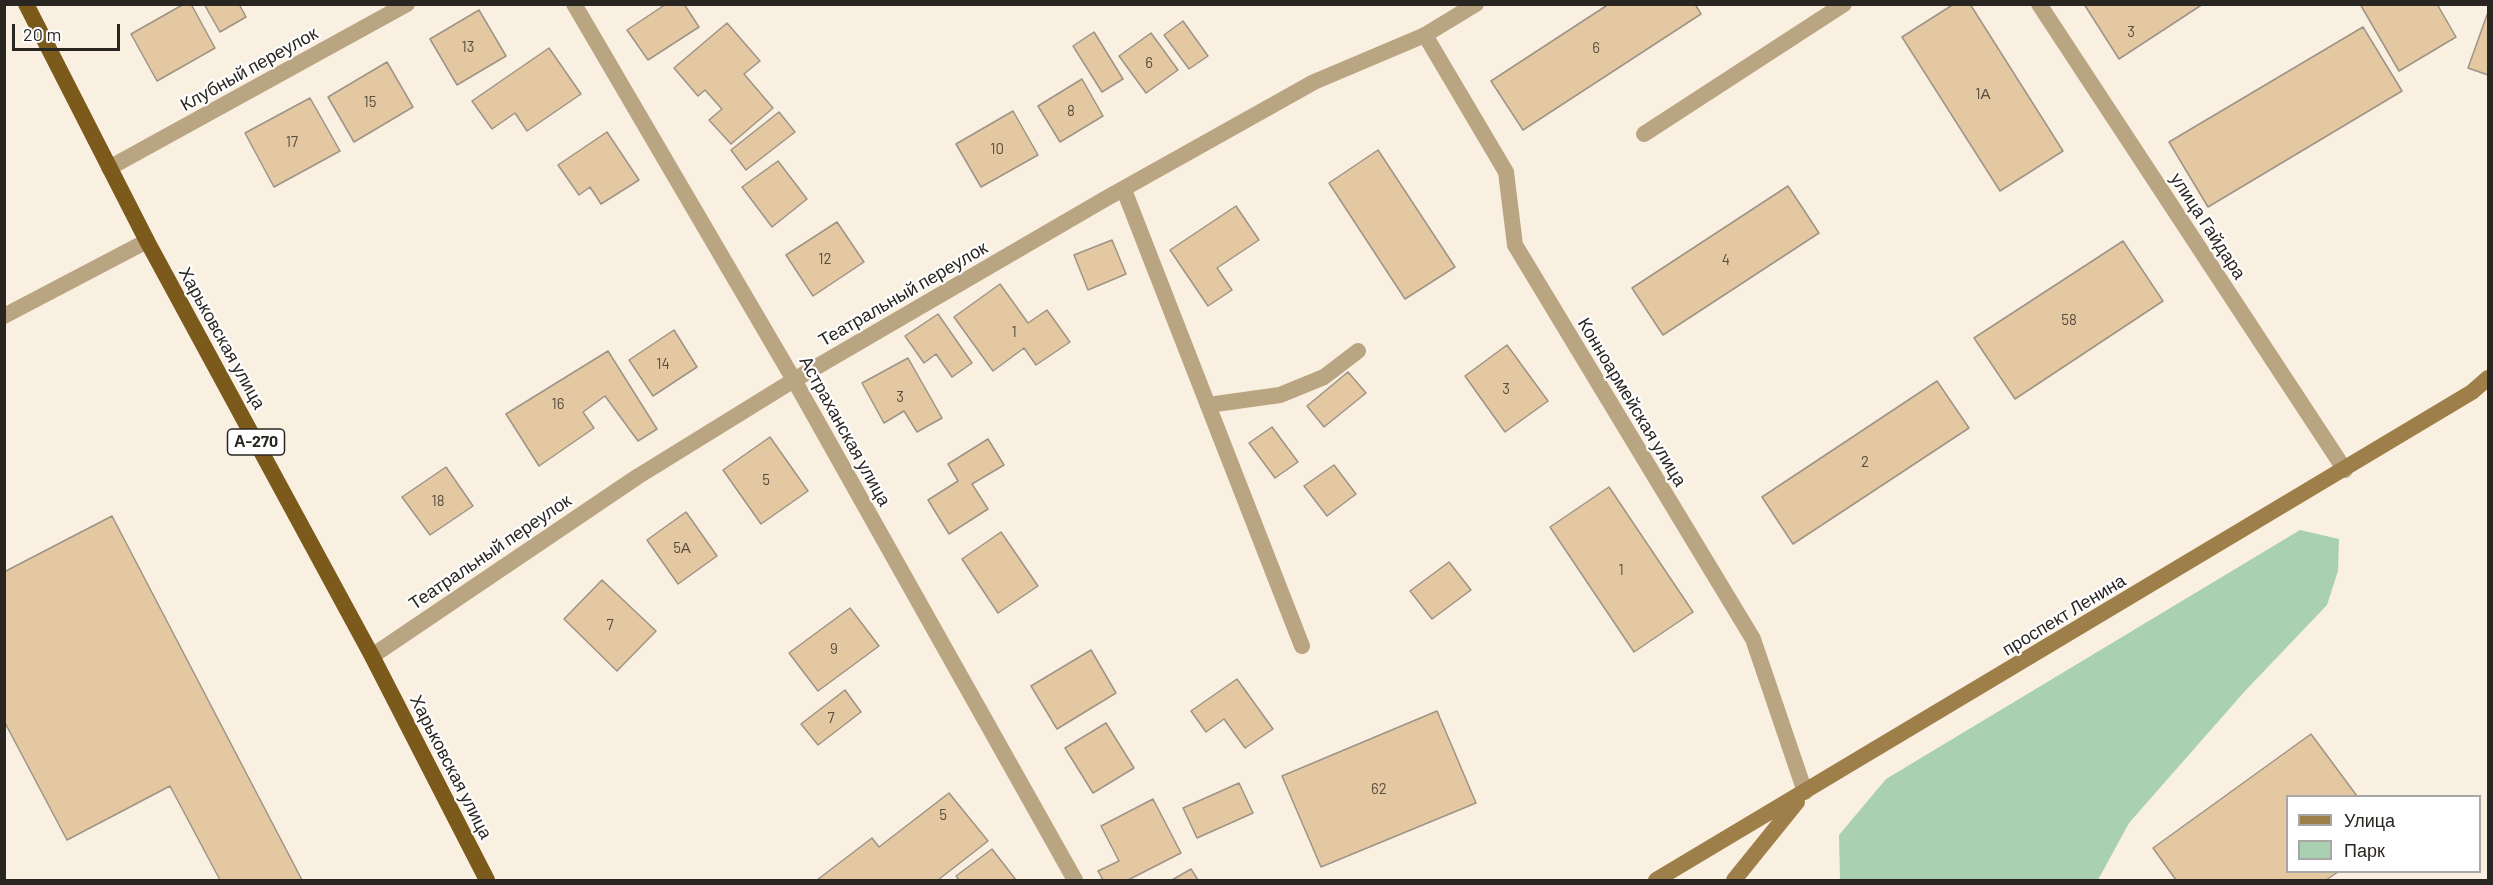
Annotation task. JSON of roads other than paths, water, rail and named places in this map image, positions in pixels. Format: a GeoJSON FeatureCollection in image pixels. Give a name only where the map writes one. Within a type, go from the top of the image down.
{"type":"FeatureCollection","features":[{"type":"Feature","properties":{"kind":"highway","name":"Харьковская улица"},"geometry":{"type":"LineString","coordinates":[[26,4],[147,241],[372,656],[487,880]]}},
{"type":"Feature","properties":{"kind":"main road","name":"проспект Ленина"},"geometry":{"type":"LineString","coordinates":[[1656,880],[2345,470],[2472,392],[2488,378]]}},
{"type":"Feature","properties":{"kind":"main road"},"geometry":{"type":"LineString","coordinates":[[1734,880],[1805,792]]}},
{"type":"Feature","properties":{"kind":"street","name":"Клубный переулок"},"geometry":{"type":"LineString","coordinates":[[110,168],[407,4]]}},
{"type":"Feature","properties":{"kind":"street","name":"Астраханская улица"},"geometry":{"type":"LineString","coordinates":[[574,4],[794,380],[1075,880]]}},
{"type":"Feature","properties":{"kind":"street","name":"Театральный переулок"},"geometry":{"type":"LineString","coordinates":[[372,656],[637,477],[794,380],[1314,82],[1425,34],[1476,4]]}},
{"type":"Feature","properties":{"kind":"street"},"geometry":{"type":"LineString","coordinates":[[1644,134],[1844,4]]}},
{"type":"Feature","properties":{"kind":"street","name":"улица Гайдара"},"geometry":{"type":"LineString","coordinates":[[2039,4],[2345,470]]}},
{"type":"Feature","properties":{"kind":"street","name":"Конноармейская улица"},"geometry":{"type":"LineString","coordinates":[[1425,34],[1506,172],[1515,245],[1753,639],[1805,792]]}},
{"type":"Feature","properties":{"kind":"street"},"geometry":{"type":"LineString","coordinates":[[1124,190],[1302,646]]}},
{"type":"Feature","properties":{"kind":"street"},"geometry":{"type":"LineString","coordinates":[[4,315],[147,241]]}},
{"type":"Feature","properties":{"kind":"street"},"geometry":{"type":"LineString","coordinates":[[1209,405],[1280,395],[1324,377],[1358,351]]}}]}
